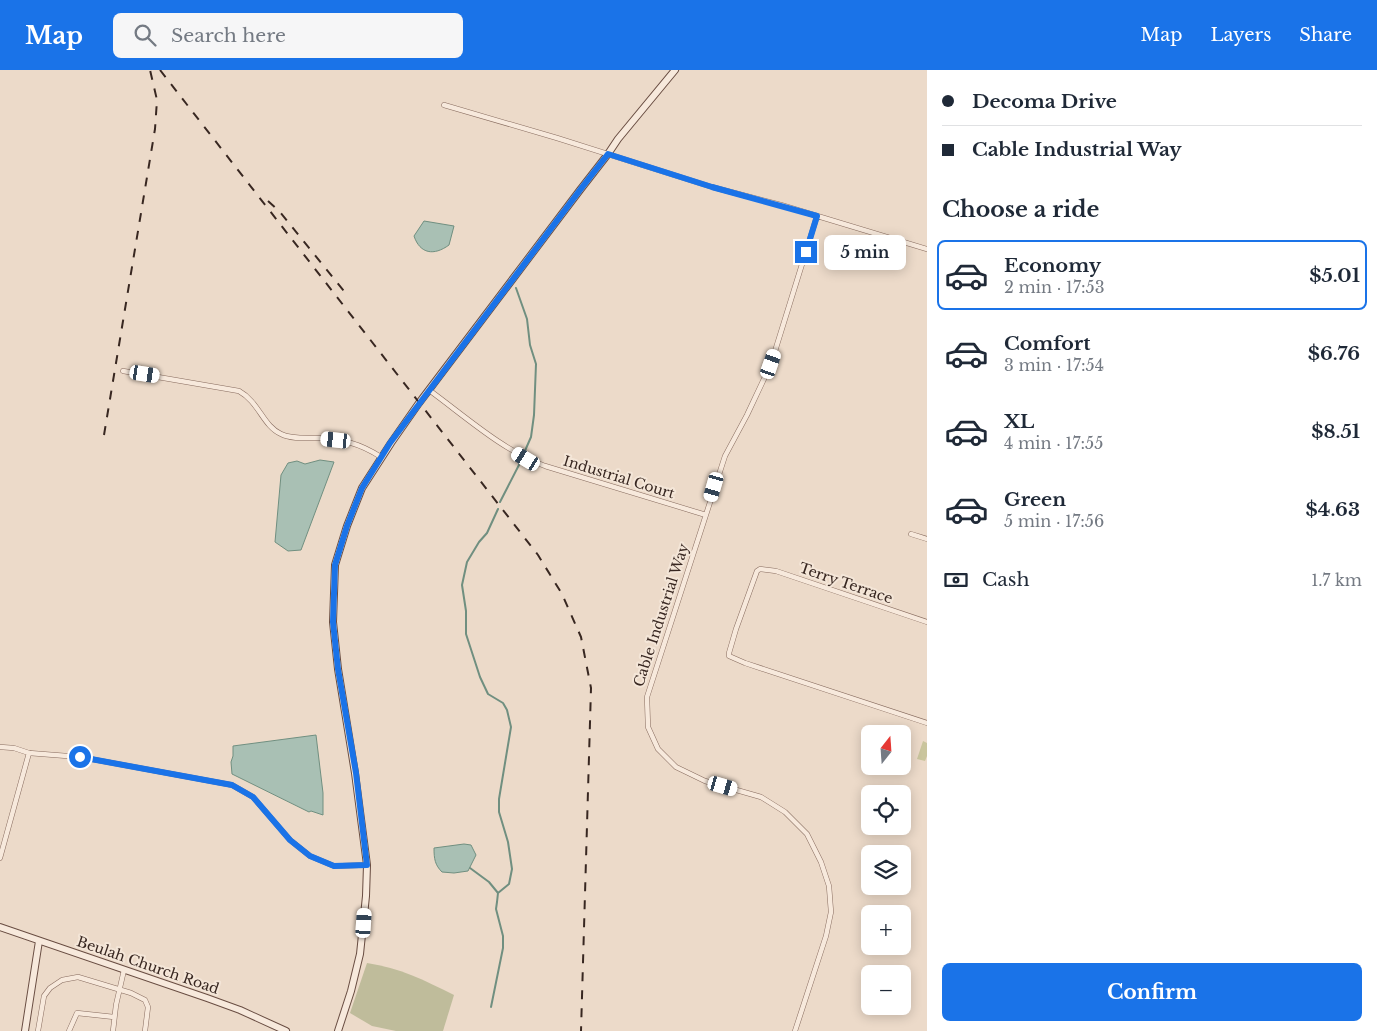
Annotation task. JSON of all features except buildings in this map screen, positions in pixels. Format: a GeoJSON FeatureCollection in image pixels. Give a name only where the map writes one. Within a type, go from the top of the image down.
{"type":"FeatureCollection","features":[{"type":"Feature","properties":{"kind":"main road"},"geometry":{"type":"LineString","coordinates":[[338,1031],[351,991],[360,954],[367,865],[356,773],[338,669],[333,622],[335,565],[347,526],[362,488],[381,457],[429,390],[633,120],[675,70]]}},
{"type":"Feature","properties":{"kind":"main road","name":"Beulah Church Road"},"geometry":{"type":"LineString","coordinates":[[0,927],[207,998],[240,1010],[286,1031]]}},
{"type":"Feature","properties":{"kind":"main road"},"geometry":{"type":"LineString","coordinates":[[24,1031],[39,941]]}},
{"type":"Feature","properties":{"kind":"street"},"geometry":{"type":"LineString","coordinates":[[444,105],[712,187],[927,249]]}},
{"type":"Feature","properties":{"kind":"street","name":"Cable Industrial Way"},"geometry":{"type":"LineString","coordinates":[[795,1031],[826,936],[831,912],[829,886],[821,862],[807,834],[785,812],[761,797],[705,781],[676,767],[658,749],[648,727],[646,697],[725,456],[771,364],[817,216]]}},
{"type":"Feature","properties":{"kind":"street"},"geometry":{"type":"LineString","coordinates":[[123,371],[238,391],[248,396],[273,430],[283,435],[298,438],[346,441],[358,444],[381,457]]}},
{"type":"Feature","properties":{"kind":"street","name":"Industrial Court"},"geometry":{"type":"LineString","coordinates":[[429,390],[505,446],[526,459],[706,515]]}},
{"type":"Feature","properties":{"kind":"street"},"geometry":{"type":"LineString","coordinates":[[911,534],[927,539]]}},
{"type":"Feature","properties":{"kind":"street","name":"Terry Terrace"},"geometry":{"type":"LineString","coordinates":[[927,622],[776,571],[760,569],[757,571],[736,628],[729,656],[927,723]]}},
{"type":"Feature","properties":{"kind":"street"},"geometry":{"type":"LineString","coordinates":[[0,747],[14,748],[29,753],[80,757],[232,785],[253,797],[290,840],[310,856],[334,866],[367,865]]}},
{"type":"Feature","properties":{"kind":"street"},"geometry":{"type":"LineString","coordinates":[[0,858],[29,753]]}},
{"type":"Feature","properties":{"kind":"street"},"geometry":{"type":"LineString","coordinates":[[113,1031],[114,1017],[124,970]]}},
{"type":"Feature","properties":{"kind":"street"},"geometry":{"type":"LineString","coordinates":[[38,1031],[44,996],[50,988],[62,980],[78,977],[120,989],[145,1000],[148,1007],[145,1031]]}},
{"type":"Feature","properties":{"kind":"street"},"geometry":{"type":"LineString","coordinates":[[69,1031],[77,1013],[114,1017]]}},
{"type":"Feature","properties":{"kind":"shaded area"},"geometry":{"type":"Polygon","coordinates":[[[424,221],[454,226],[449,245],[433,252],[420,247],[414,236],[424,221]]]}},
{"type":"Feature","properties":{"kind":"shaded area"},"geometry":{"type":"Polygon","coordinates":[[[320,460],[334,462],[301,550],[288,551],[275,542],[281,475],[288,463],[297,461],[305,464],[320,460]]]}},
{"type":"Feature","properties":{"kind":"shaded area"},"geometry":{"type":"Polygon","coordinates":[[[316,735],[323,793],[323,815],[309,812],[232,774],[233,746],[316,735]]]}},
{"type":"Feature","properties":{"kind":"shaded area"},"geometry":{"type":"Polygon","coordinates":[[[923,741],[927,743],[925,761],[917,759],[923,741]]]}},
{"type":"Feature","properties":{"kind":"shaded area"},"geometry":{"type":"Polygon","coordinates":[[[464,844],[471,845],[476,855],[468,871],[442,872],[435,861],[434,848],[464,844]]]}},
{"type":"Feature","properties":{"kind":"shaded area"},"geometry":{"type":"Polygon","coordinates":[[[367,963],[401,971],[454,995],[443,1031],[396,1031],[372,1026],[350,1013],[367,963]]]}},
{"type":"Feature","properties":{"kind":"waterway"},"geometry":{"type":"LineString","coordinates":[[516,288],[527,319],[530,345],[536,364],[534,415],[531,437],[524,453]]}},
{"type":"Feature","properties":{"kind":"waterway"},"geometry":{"type":"LineString","coordinates":[[500,502],[521,461]]}},
{"type":"Feature","properties":{"kind":"waterway"},"geometry":{"type":"LineString","coordinates":[[491,1007],[503,948],[503,936],[496,909],[498,893],[509,884],[512,869],[508,842],[499,812],[499,799],[511,727],[507,710],[503,703],[488,694],[480,677],[466,634],[466,611],[462,585],[467,562],[487,533],[498,509]]}},
{"type":"Feature","properties":{"kind":"waterway"},"geometry":{"type":"LineString","coordinates":[[470,868],[489,882],[498,893]]}},
{"type":"Feature","properties":{"kind":"railway"},"geometry":{"type":"LineString","coordinates":[[104,435],[155,129],[157,100],[150,70]]}},
{"type":"Feature","properties":{"kind":"railway"},"geometry":{"type":"LineString","coordinates":[[160,70],[538,555],[562,594],[581,637],[591,688],[581,1031]]}},
{"type":"Feature","properties":{"kind":"railway"},"geometry":{"type":"LineString","coordinates":[[268,201],[280,212],[344,291]]}},
{"type":"Feature","properties":{"kind":"route"},"geometry":{"type":"LineString","coordinates":[[80,757],[232,785],[253,797],[290,840],[310,856],[334,866],[367,865],[356,773],[338,669],[333,622],[335,565],[347,526],[362,488],[390,443],[608,154],[712,187],[817,216],[806,252]]}}]}
